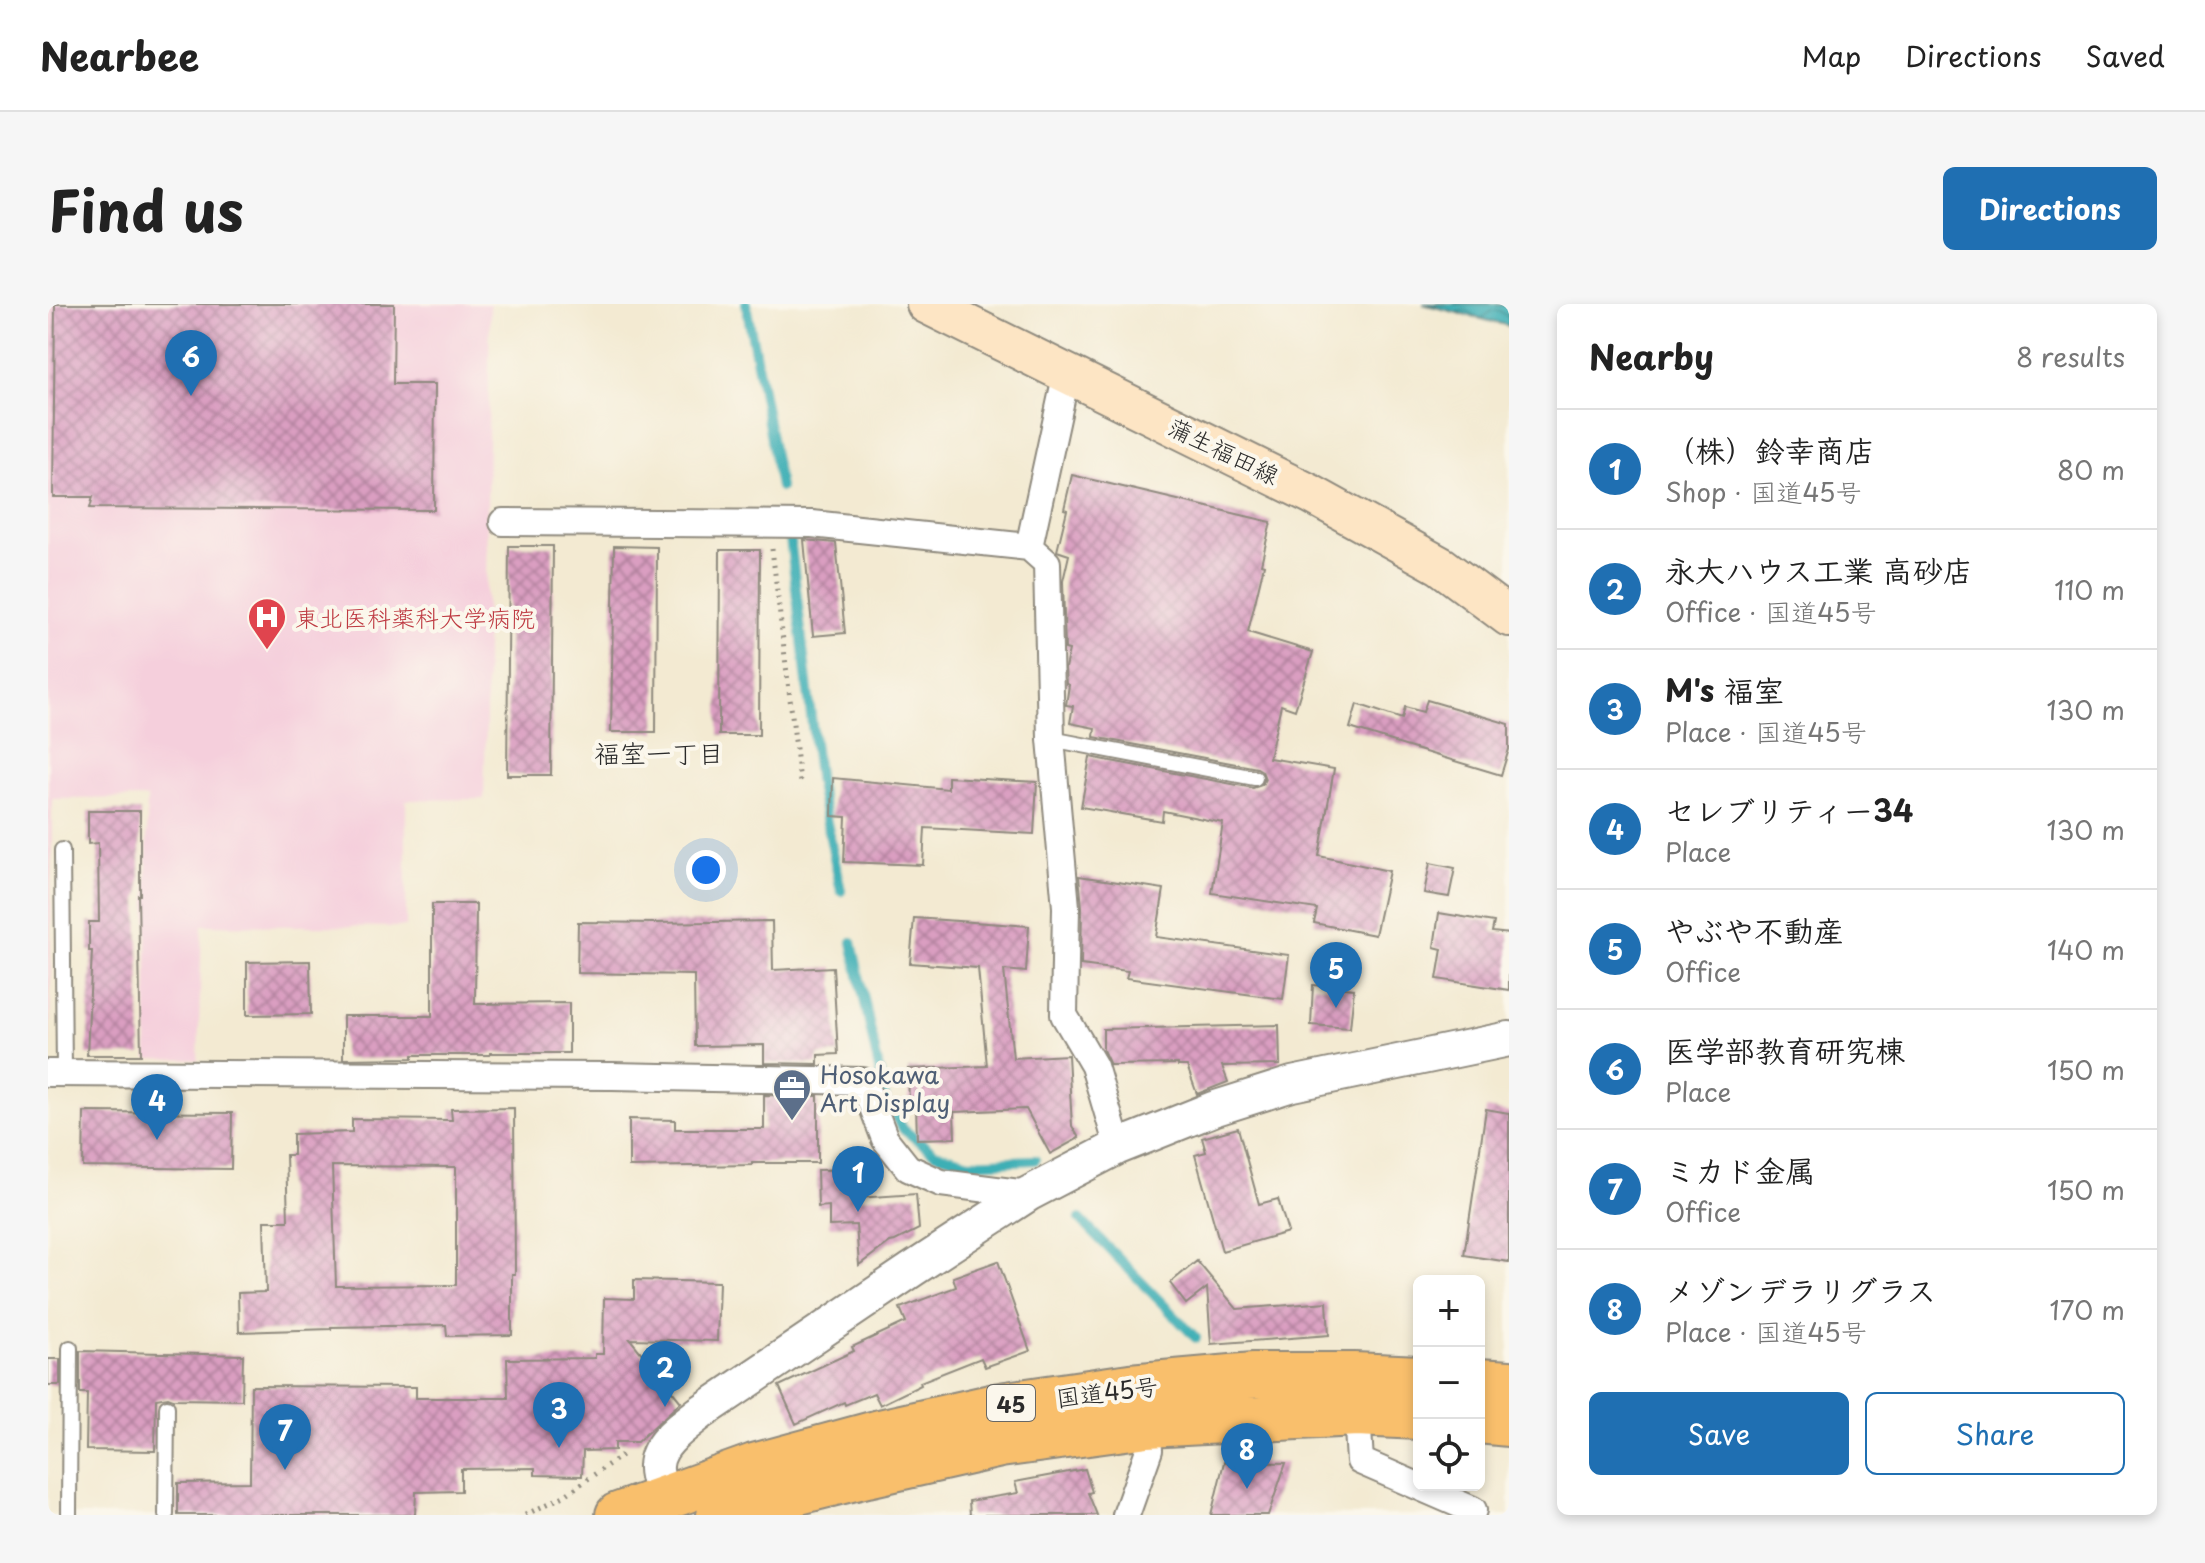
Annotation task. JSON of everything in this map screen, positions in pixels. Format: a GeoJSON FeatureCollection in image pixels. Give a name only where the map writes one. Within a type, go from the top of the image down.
{"type":"FeatureCollection","features":[{"type":"Feature","properties":{"kind":"highway","name":"国道45号"},"geometry":{"type":"LineString","coordinates":[[618,1515],[754,1466],[880,1432],[1000,1405],[1130,1386],[1254,1375],[1413,1378]]}},
{"type":"Feature","properties":{"kind":"highway"},"geometry":{"type":"LineString","coordinates":[[1485,1381],[1509,1383]]}},
{"type":"Feature","properties":{"kind":"highway","name":"国道45号"},"geometry":{"type":"LineString","coordinates":[[719,1515],[853,1478],[1000,1445],[1147,1425],[1357,1414],[1413,1417]]}},
{"type":"Feature","properties":{"kind":"highway"},"geometry":{"type":"LineString","coordinates":[[1485,1422],[1509,1424]]}},
{"type":"Feature","properties":{"kind":"main road","name":"蒲生福田線"},"geometry":{"type":"LineString","coordinates":[[926,304],[1311,494],[1441,566],[1509,617]]}},
{"type":"Feature","properties":{"kind":"street"},"geometry":{"type":"LineString","coordinates":[[1029,547],[1067,372]]}},
{"type":"Feature","properties":{"kind":"street"},"geometry":{"type":"LineString","coordinates":[[503,522],[812,524],[1029,547],[1047,563],[1051,739],[1066,907],[1064,1015],[1094,1066],[1118,1147]]}},
{"type":"Feature","properties":{"kind":"street"},"geometry":{"type":"LineString","coordinates":[[663,1498],[655,1468],[663,1447],[678,1431],[700,1413],[1028,1194],[1118,1147],[1213,1109],[1292,1084],[1509,1039]]}},
{"type":"Feature","properties":{"kind":"street"},"geometry":{"type":"LineString","coordinates":[[56,1073],[863,1081],[885,1139],[908,1168],[941,1183],[1028,1194]]}},
{"type":"Feature","properties":{"kind":"street"},"geometry":{"type":"LineString","coordinates":[[1357,1414],[1360,1461],[1473,1510],[1471,1515]]}},
{"type":"Feature","properties":{"kind":"street"},"geometry":{"type":"LineString","coordinates":[[1126,1515],[1149,1450],[1147,1425]]}},
{"type":"Feature","properties":{"kind":"lane"},"geometry":{"type":"LineString","coordinates":[[1051,739],[1255,778]]}},
{"type":"Feature","properties":{"kind":"lane"},"geometry":{"type":"LineString","coordinates":[[56,1073],[62,850]]}},
{"type":"Feature","properties":{"kind":"lane"},"geometry":{"type":"LineString","coordinates":[[69,1515],[70,1348]]}},
{"type":"Feature","properties":{"kind":"lane"},"geometry":{"type":"LineString","coordinates":[[166,1515],[167,1407]]}},
{"type":"Feature","properties":{"kind":"path"},"geometry":{"type":"LineString","coordinates":[[769,523],[800,782]]}},
{"type":"Feature","properties":{"kind":"path"},"geometry":{"type":"LineString","coordinates":[[525,1515],[564,1496],[635,1446]]}},
{"type":"Feature","properties":{"kind":"shaded area","name":"東北医科薬科大学病院"},"geometry":{"type":"Polygon","coordinates":[[[48,304],[490,304],[484,799],[406,800],[406,927],[202,925],[198,1060],[147,1059],[147,798],[52,799],[48,1060],[48,304]]]}},
{"type":"Feature","properties":{"kind":"water"},"geometry":{"type":"Polygon","coordinates":[[[1423,304],[1509,304],[1509,326],[1423,304]]]}},
{"type":"Feature","properties":{"kind":"building"},"geometry":{"type":"Polygon","coordinates":[[[55,304],[394,304],[393,384],[435,384],[434,510],[90,508],[93,497],[53,497],[55,304]]]}},
{"type":"Feature","properties":{"kind":"building"},"geometry":{"type":"Polygon","coordinates":[[[1072,475],[1271,522],[1248,632],[1313,652],[1295,710],[1281,705],[1269,758],[1334,769],[1319,856],[1389,871],[1375,935],[1314,923],[1317,909],[1212,893],[1223,823],[1163,811],[1162,821],[1081,807],[1090,757],[1253,788],[1262,785],[1265,779],[1257,768],[1094,737],[1095,728],[1070,723],[1073,706],[1066,705],[1069,685],[1066,684],[1065,668],[1069,650],[1065,649],[1063,581],[1069,555],[1057,551],[1072,475]]]}},
{"type":"Feature","properties":{"kind":"building"},"geometry":{"type":"Polygon","coordinates":[[[804,540],[836,543],[845,633],[813,636],[804,540]]]}},
{"type":"Feature","properties":{"kind":"building"},"geometry":{"type":"Polygon","coordinates":[[[509,546],[553,546],[551,775],[507,775],[509,546]]]}},
{"type":"Feature","properties":{"kind":"building"},"geometry":{"type":"Polygon","coordinates":[[[614,546],[657,547],[656,732],[611,732],[614,546]]]}},
{"type":"Feature","properties":{"kind":"building"},"geometry":{"type":"Polygon","coordinates":[[[720,550],[760,550],[759,735],[719,735],[720,550]]]}},
{"type":"Feature","properties":{"kind":"building"},"geometry":{"type":"Polygon","coordinates":[[[1427,700],[1509,724],[1509,749],[1501,775],[1350,728],[1357,704],[1402,719],[1405,707],[1423,712],[1427,700]]]}},
{"type":"Feature","properties":{"kind":"building"},"geometry":{"type":"Polygon","coordinates":[[[948,777],[1037,782],[1034,834],[925,828],[923,865],[844,862],[846,817],[832,816],[833,778],[948,789],[948,777]]]}},
{"type":"Feature","properties":{"kind":"building"},"geometry":{"type":"Polygon","coordinates":[[[88,811],[140,811],[141,1055],[87,1055],[92,951],[89,951],[89,922],[99,922],[98,843],[88,844],[88,811]]]}},
{"type":"Feature","properties":{"kind":"building"},"geometry":{"type":"Polygon","coordinates":[[[1430,863],[1455,868],[1449,897],[1424,893],[1430,863]]]}},
{"type":"Feature","properties":{"kind":"building"},"geometry":{"type":"Polygon","coordinates":[[[1079,876],[1164,889],[1156,937],[1289,955],[1283,999],[1126,978],[1128,971],[1081,965],[1079,876]]]}},
{"type":"Feature","properties":{"kind":"building"},"geometry":{"type":"Polygon","coordinates":[[[432,904],[476,904],[475,1004],[569,1003],[569,1053],[343,1059],[343,1016],[432,1016],[432,904]]]}},
{"type":"Feature","properties":{"kind":"building"},"geometry":{"type":"Polygon","coordinates":[[[1439,913],[1494,922],[1492,932],[1509,934],[1509,990],[1437,979],[1442,949],[1434,947],[1439,913]]]}},
{"type":"Feature","properties":{"kind":"building"},"geometry":{"type":"Polygon","coordinates":[[[914,918],[1029,926],[1026,972],[1004,970],[1013,1058],[1068,1055],[1072,1126],[1079,1138],[1050,1154],[1026,1109],[954,1112],[955,1138],[917,1139],[916,1104],[909,1104],[908,1069],[987,1066],[978,968],[910,963],[914,918]]]}},
{"type":"Feature","properties":{"kind":"building"},"geometry":{"type":"Polygon","coordinates":[[[772,921],[773,970],[833,967],[838,1054],[818,1055],[818,1064],[764,1063],[764,1045],[695,1046],[694,975],[577,973],[578,922],[772,921]]]}},
{"type":"Feature","properties":{"kind":"building"},"geometry":{"type":"Polygon","coordinates":[[[310,961],[311,1014],[247,1015],[247,962],[310,961]]]}},
{"type":"Feature","properties":{"kind":"building"},"geometry":{"type":"Polygon","coordinates":[[[1313,985],[1354,989],[1350,1028],[1311,1025],[1313,985]]]}},
{"type":"Feature","properties":{"kind":"building"},"geometry":{"type":"Polygon","coordinates":[[[1279,1025],[1280,1065],[1222,1066],[1228,1082],[1197,1094],[1187,1066],[1110,1065],[1103,1050],[1103,1029],[1279,1025]]]}},
{"type":"Feature","properties":{"kind":"building"},"geometry":{"type":"Polygon","coordinates":[[[764,1095],[818,1096],[818,1163],[629,1167],[629,1119],[675,1120],[675,1129],[764,1129],[764,1095]]]}},
{"type":"Feature","properties":{"kind":"building"},"geometry":{"type":"Polygon","coordinates":[[[514,1108],[515,1274],[512,1274],[512,1335],[447,1336],[446,1325],[239,1332],[238,1293],[266,1292],[264,1221],[288,1221],[286,1155],[293,1155],[293,1134],[352,1132],[352,1119],[452,1120],[451,1109],[514,1108]],[[332,1166],[336,1286],[456,1285],[456,1167],[332,1166]]]}},
{"type":"Feature","properties":{"kind":"building"},"geometry":{"type":"Polygon","coordinates":[[[1486,1109],[1509,1113],[1509,1262],[1464,1255],[1486,1109]]]}},
{"type":"Feature","properties":{"kind":"building"},"geometry":{"type":"Polygon","coordinates":[[[84,1112],[232,1113],[231,1169],[83,1167],[84,1112]]]}},
{"type":"Feature","properties":{"kind":"building"},"geometry":{"type":"Polygon","coordinates":[[[1238,1128],[1259,1204],[1278,1199],[1288,1232],[1222,1251],[1195,1155],[1206,1152],[1202,1138],[1238,1128]]]}},
{"type":"Feature","properties":{"kind":"building"},"geometry":{"type":"Polygon","coordinates":[[[857,1169],[858,1198],[916,1194],[919,1229],[890,1242],[859,1265],[856,1225],[829,1226],[829,1206],[818,1207],[817,1170],[857,1169]]]}},
{"type":"Feature","properties":{"kind":"building"},"geometry":{"type":"Polygon","coordinates":[[[998,1261],[1030,1351],[985,1367],[981,1358],[920,1382],[921,1385],[880,1405],[874,1393],[845,1405],[844,1402],[796,1424],[779,1386],[854,1351],[852,1347],[906,1322],[900,1308],[956,1287],[953,1277],[998,1261]]]}},
{"type":"Feature","properties":{"kind":"building"},"geometry":{"type":"Polygon","coordinates":[[[1197,1261],[1237,1309],[1327,1302],[1329,1335],[1211,1344],[1207,1288],[1186,1304],[1170,1283],[1197,1261]]]}},
{"type":"Feature","properties":{"kind":"building"},"geometry":{"type":"Polygon","coordinates":[[[634,1280],[719,1282],[717,1341],[630,1339],[681,1402],[637,1442],[615,1442],[615,1450],[583,1451],[582,1476],[535,1475],[535,1468],[461,1469],[461,1491],[416,1492],[415,1515],[178,1515],[178,1483],[250,1482],[251,1386],[416,1387],[416,1398],[508,1398],[507,1359],[595,1358],[595,1354],[603,1354],[604,1298],[634,1299],[634,1280]]]}},
{"type":"Feature","properties":{"kind":"building"},"geometry":{"type":"Polygon","coordinates":[[[80,1351],[243,1355],[242,1400],[156,1399],[155,1451],[86,1450],[87,1393],[80,1393],[80,1351]]]}},
{"type":"Feature","properties":{"kind":"building"},"geometry":{"type":"Polygon","coordinates":[[[48,1359],[60,1359],[60,1385],[48,1385],[48,1359]]]}},
{"type":"Feature","properties":{"kind":"building"},"geometry":{"type":"Polygon","coordinates":[[[1224,1462],[1286,1463],[1268,1515],[1211,1515],[1224,1462]]]}},
{"type":"Feature","properties":{"kind":"building"},"geometry":{"type":"Polygon","coordinates":[[[1085,1469],[1092,1492],[1088,1493],[1097,1515],[970,1515],[969,1501],[1018,1493],[1015,1482],[1085,1469]]]}},
{"type":"Feature","properties":{"kind":"waterway"},"geometry":{"type":"LineString","coordinates":[[746,304],[780,487]]}},
{"type":"Feature","properties":{"kind":"waterway"},"geometry":{"type":"LineString","coordinates":[[790,538],[819,784],[841,891]]}},
{"type":"Feature","properties":{"kind":"waterway"},"geometry":{"type":"LineString","coordinates":[[852,942],[886,1103],[904,1130],[935,1153],[969,1163],[1035,1160]]}},
{"type":"Feature","properties":{"kind":"waterway"},"geometry":{"type":"LineString","coordinates":[[1080,1219],[1196,1338]]}},
{"type":"Feature","properties":{"kind":"place","name":"医学部教育研究棟"},"geometry":{"type":"Point","coordinates":[191,396]}},
{"type":"Feature","properties":{"kind":"place","name":"東北医科薬科大学病院"},"geometry":{"type":"Point","coordinates":[267,651]}},
{"type":"Feature","properties":{"kind":"place","name":"やぶや不動産"},"geometry":{"type":"Point","coordinates":[1336,1008]}},
{"type":"Feature","properties":{"kind":"place","name":"Hosokawa Art Display"},"geometry":{"type":"Point","coordinates":[792,1122]}},
{"type":"Feature","properties":{"kind":"place","name":"セレブリティー34"},"geometry":{"type":"Point","coordinates":[157,1140]}},
{"type":"Feature","properties":{"kind":"place","name":"（株）鈴幸商店"},"geometry":{"type":"Point","coordinates":[858,1212]}},
{"type":"Feature","properties":{"kind":"place","name":"永大ハウス工業 高砂店"},"geometry":{"type":"Point","coordinates":[665,1407]}},
{"type":"Feature","properties":{"kind":"place","name":"M's 福室"},"geometry":{"type":"Point","coordinates":[559,1448]}},
{"type":"Feature","properties":{"kind":"place","name":"ミカド金属"},"geometry":{"type":"Point","coordinates":[285,1470]}},
{"type":"Feature","properties":{"kind":"place","name":"メゾンデラリグラス"},"geometry":{"type":"Point","coordinates":[1247,1489]}},
{"type":"Feature","properties":{"kind":"district","name":"福室一丁目"},"geometry":{"type":"Point","coordinates":[659,752]}}]}
